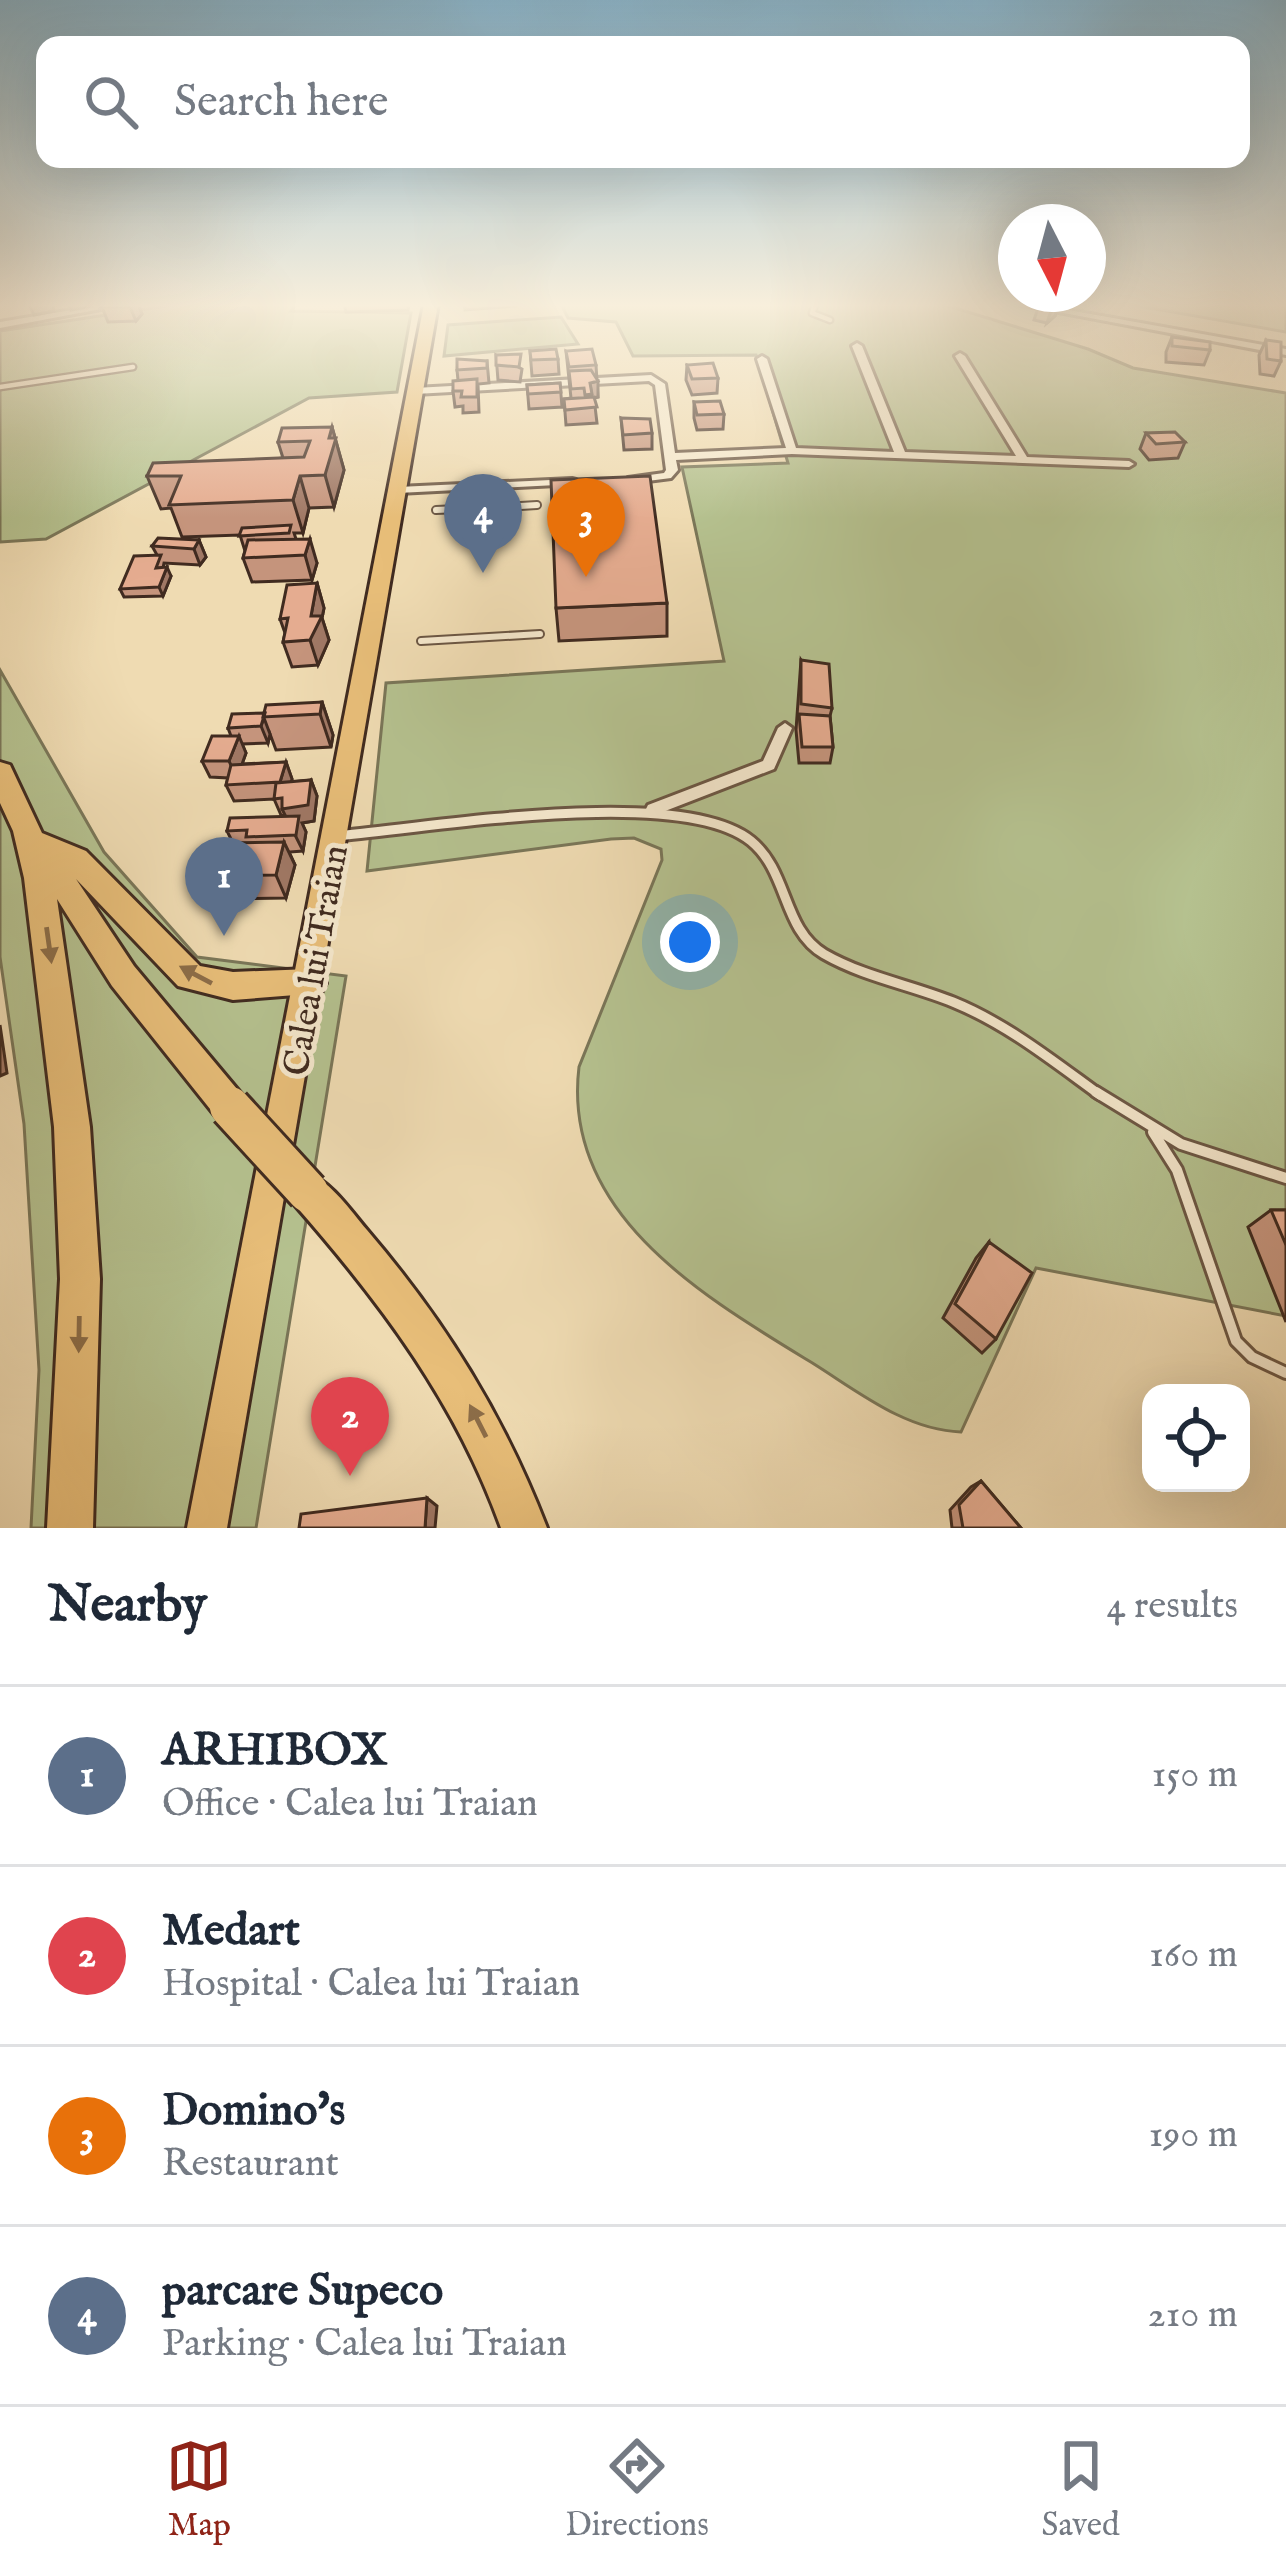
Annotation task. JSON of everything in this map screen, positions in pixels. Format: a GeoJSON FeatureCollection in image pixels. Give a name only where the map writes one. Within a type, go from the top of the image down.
{"type":"FeatureCollection","features":[{"type":"Feature","properties":{"kind":"highway"},"geometry":{"type":"LineString","coordinates":[[0,772],[34,838],[123,976],[230,1107],[371,1260],[442,1357],[485,1433],[524,1528]]}},
{"type":"Feature","properties":{"kind":"highway"},"geometry":{"type":"LineString","coordinates":[[34,838],[76,859],[189,976],[206,984],[310,983]]}},
{"type":"Feature","properties":{"kind":"highway"},"geometry":{"type":"LineString","coordinates":[[34,838],[78,1213],[78,1362],[70,1528]]}},
{"type":"Feature","properties":{"kind":"main road","name":"Calea lui Traian"},"geometry":{"type":"LineString","coordinates":[[207,1528],[418,375]]}},
{"type":"Feature","properties":{"kind":"street"},"geometry":{"type":"LineString","coordinates":[[767,375],[792,451]]}},
{"type":"Feature","properties":{"kind":"street"},"geometry":{"type":"LineString","coordinates":[[869,375],[902,457]]}},
{"type":"Feature","properties":{"kind":"street"},"geometry":{"type":"LineString","coordinates":[[973,375],[1024,461]]}},
{"type":"Feature","properties":{"kind":"street"},"geometry":{"type":"LineString","coordinates":[[415,391],[656,381],[673,470],[668,476],[606,481]]}},
{"type":"Feature","properties":{"kind":"street"},"geometry":{"type":"LineString","coordinates":[[670,457],[792,451],[1129,464]]}},
{"type":"Feature","properties":{"kind":"street"},"geometry":{"type":"LineString","coordinates":[[398,490],[586,482]]}},
{"type":"Feature","properties":{"kind":"street"},"geometry":{"type":"LineString","coordinates":[[654,809],[769,765],[785,728]]}},
{"type":"Feature","properties":{"kind":"lane"},"geometry":{"type":"LineString","coordinates":[[0,387],[78,375]]}},
{"type":"Feature","properties":{"kind":"lane"},"geometry":{"type":"LineString","coordinates":[[502,485],[502,507]]}},
{"type":"Feature","properties":{"kind":"lane"},"geometry":{"type":"LineString","coordinates":[[436,510],[537,505]]}},
{"type":"Feature","properties":{"kind":"lane"},"geometry":{"type":"LineString","coordinates":[[421,641],[540,634]]}},
{"type":"Feature","properties":{"kind":"lane"},"geometry":{"type":"LineString","coordinates":[[336,836],[654,809],[716,822],[759,847],[781,882],[792,922],[818,950],[967,1008],[1019,1036],[1150,1128],[1191,1148],[1286,1178]]}},
{"type":"Feature","properties":{"kind":"lane"},"geometry":{"type":"LineString","coordinates":[[1150,1128],[1177,1170],[1236,1341],[1252,1357],[1286,1372]]}},
{"type":"Feature","properties":{"kind":"green space"},"geometry":{"type":"Polygon","coordinates":[[[0,375],[400,375],[397,392],[309,398],[46,539],[0,542],[0,375]]]}},
{"type":"Feature","properties":{"kind":"green space"},"geometry":{"type":"Polygon","coordinates":[[[762,375],[1178,375],[1286,393],[1286,1316],[1036,1268],[961,1432],[902,1417],[687,1280],[617,1209],[593,1167],[580,1120],[579,1067],[662,860],[661,849],[634,838],[611,839],[367,871],[386,683],[724,661],[682,467],[788,463],[762,375]]]}},
{"type":"Feature","properties":{"kind":"green space"},"geometry":{"type":"Polygon","coordinates":[[[0,670],[104,852],[197,957],[346,976],[256,1528],[31,1528],[39,1370],[24,1124],[0,957],[0,670]]]}},
{"type":"Feature","properties":{"kind":"building"},"geometry":{"type":"Polygon","coordinates":[[[569,375],[594,375],[598,381],[590,383],[592,394],[585,395],[584,388],[571,389],[569,375]]]}},
{"type":"Feature","properties":{"kind":"building"},"geometry":{"type":"Polygon","coordinates":[[[477,379],[477,397],[461,397],[462,391],[453,391],[453,381],[477,379]]]}},
{"type":"Feature","properties":{"kind":"building"},"geometry":{"type":"Polygon","coordinates":[[[560,383],[561,392],[528,394],[527,385],[560,383]]]}},
{"type":"Feature","properties":{"kind":"building"},"geometry":{"type":"Polygon","coordinates":[[[594,397],[597,407],[565,410],[564,399],[594,397]]]}},
{"type":"Feature","properties":{"kind":"building"},"geometry":{"type":"Polygon","coordinates":[[[720,401],[724,414],[697,415],[694,402],[720,401]]]}},
{"type":"Feature","properties":{"kind":"building"},"geometry":{"type":"Polygon","coordinates":[[[621,418],[650,419],[652,433],[623,435],[621,418]]]}},
{"type":"Feature","properties":{"kind":"building"},"geometry":{"type":"Polygon","coordinates":[[[332,427],[329,438],[336,438],[325,475],[300,476],[293,500],[169,505],[181,476],[147,476],[153,463],[304,457],[310,441],[278,442],[282,428],[332,427]]]}},
{"type":"Feature","properties":{"kind":"building"},"geometry":{"type":"Polygon","coordinates":[[[1175,432],[1185,442],[1156,444],[1146,433],[1175,432]]]}},
{"type":"Feature","properties":{"kind":"building"},"geometry":{"type":"Polygon","coordinates":[[[650,476],[667,603],[556,608],[551,480],[650,476]]]}},
{"type":"Feature","properties":{"kind":"building"},"geometry":{"type":"Polygon","coordinates":[[[291,525],[289,533],[239,536],[242,528],[291,525]]]}},
{"type":"Feature","properties":{"kind":"building"},"geometry":{"type":"Polygon","coordinates":[[[158,538],[199,540],[194,549],[152,546],[158,538]]]}},
{"type":"Feature","properties":{"kind":"building"},"geometry":{"type":"Polygon","coordinates":[[[310,539],[305,555],[243,558],[248,540],[310,539]]]}},
{"type":"Feature","properties":{"kind":"building"},"geometry":{"type":"Polygon","coordinates":[[[161,555],[156,568],[167,567],[159,587],[120,589],[134,556],[161,555]]]}},
{"type":"Feature","properties":{"kind":"building"},"geometry":{"type":"Polygon","coordinates":[[[317,583],[311,616],[322,616],[310,640],[283,642],[288,618],[280,619],[287,585],[317,583]]]}},
{"type":"Feature","properties":{"kind":"building"},"geometry":{"type":"Polygon","coordinates":[[[801,660],[829,664],[832,708],[801,704],[801,660]]]}},
{"type":"Feature","properties":{"kind":"building"},"geometry":{"type":"Polygon","coordinates":[[[322,702],[320,714],[263,717],[266,705],[322,702]]]}},
{"type":"Feature","properties":{"kind":"building"},"geometry":{"type":"Polygon","coordinates":[[[265,713],[261,726],[228,728],[232,714],[265,713]]]}},
{"type":"Feature","properties":{"kind":"building"},"geometry":{"type":"Polygon","coordinates":[[[799,714],[830,716],[833,747],[802,747],[799,714]]]}},
{"type":"Feature","properties":{"kind":"building"},"geometry":{"type":"Polygon","coordinates":[[[212,736],[239,736],[229,761],[202,761],[212,736]]]}},
{"type":"Feature","properties":{"kind":"building"},"geometry":{"type":"Polygon","coordinates":[[[286,762],[280,782],[226,785],[231,765],[286,762]]]}},
{"type":"Feature","properties":{"kind":"building"},"geometry":{"type":"Polygon","coordinates":[[[311,780],[308,805],[282,809],[282,798],[274,799],[276,783],[311,780]]]}},
{"type":"Feature","properties":{"kind":"building"},"geometry":{"type":"Polygon","coordinates":[[[299,816],[296,835],[246,837],[247,830],[227,831],[230,818],[299,816]]]}},
{"type":"Feature","properties":{"kind":"building"},"geometry":{"type":"Polygon","coordinates":[[[284,842],[276,875],[217,876],[227,843],[284,842]]]}},
{"type":"Feature","properties":{"kind":"building"},"geometry":{"type":"Polygon","coordinates":[[[1271,1210],[1286,1210],[1286,1245],[1271,1210]]]}},
{"type":"Feature","properties":{"kind":"building"},"geometry":{"type":"Polygon","coordinates":[[[989,1242],[1032,1273],[996,1339],[955,1304],[989,1242]]]}},
{"type":"Feature","properties":{"kind":"building"},"geometry":{"type":"Polygon","coordinates":[[[981,1481],[1021,1528],[963,1528],[959,1505],[981,1481]]]}},
{"type":"Feature","properties":{"kind":"building"},"geometry":{"type":"Polygon","coordinates":[[[427,1498],[425,1528],[299,1528],[301,1514],[427,1498]]]}},
{"type":"Feature","properties":{"kind":"place","name":"parcare Supeco"},"geometry":{"type":"Point","coordinates":[483,573]}},
{"type":"Feature","properties":{"kind":"place","name":"Domino's"},"geometry":{"type":"Point","coordinates":[586,577]}},
{"type":"Feature","properties":{"kind":"place","name":"ARHIBOX"},"geometry":{"type":"Point","coordinates":[224,936]}},
{"type":"Feature","properties":{"kind":"place","name":"Medart"},"geometry":{"type":"Point","coordinates":[350,1476]}}]}
